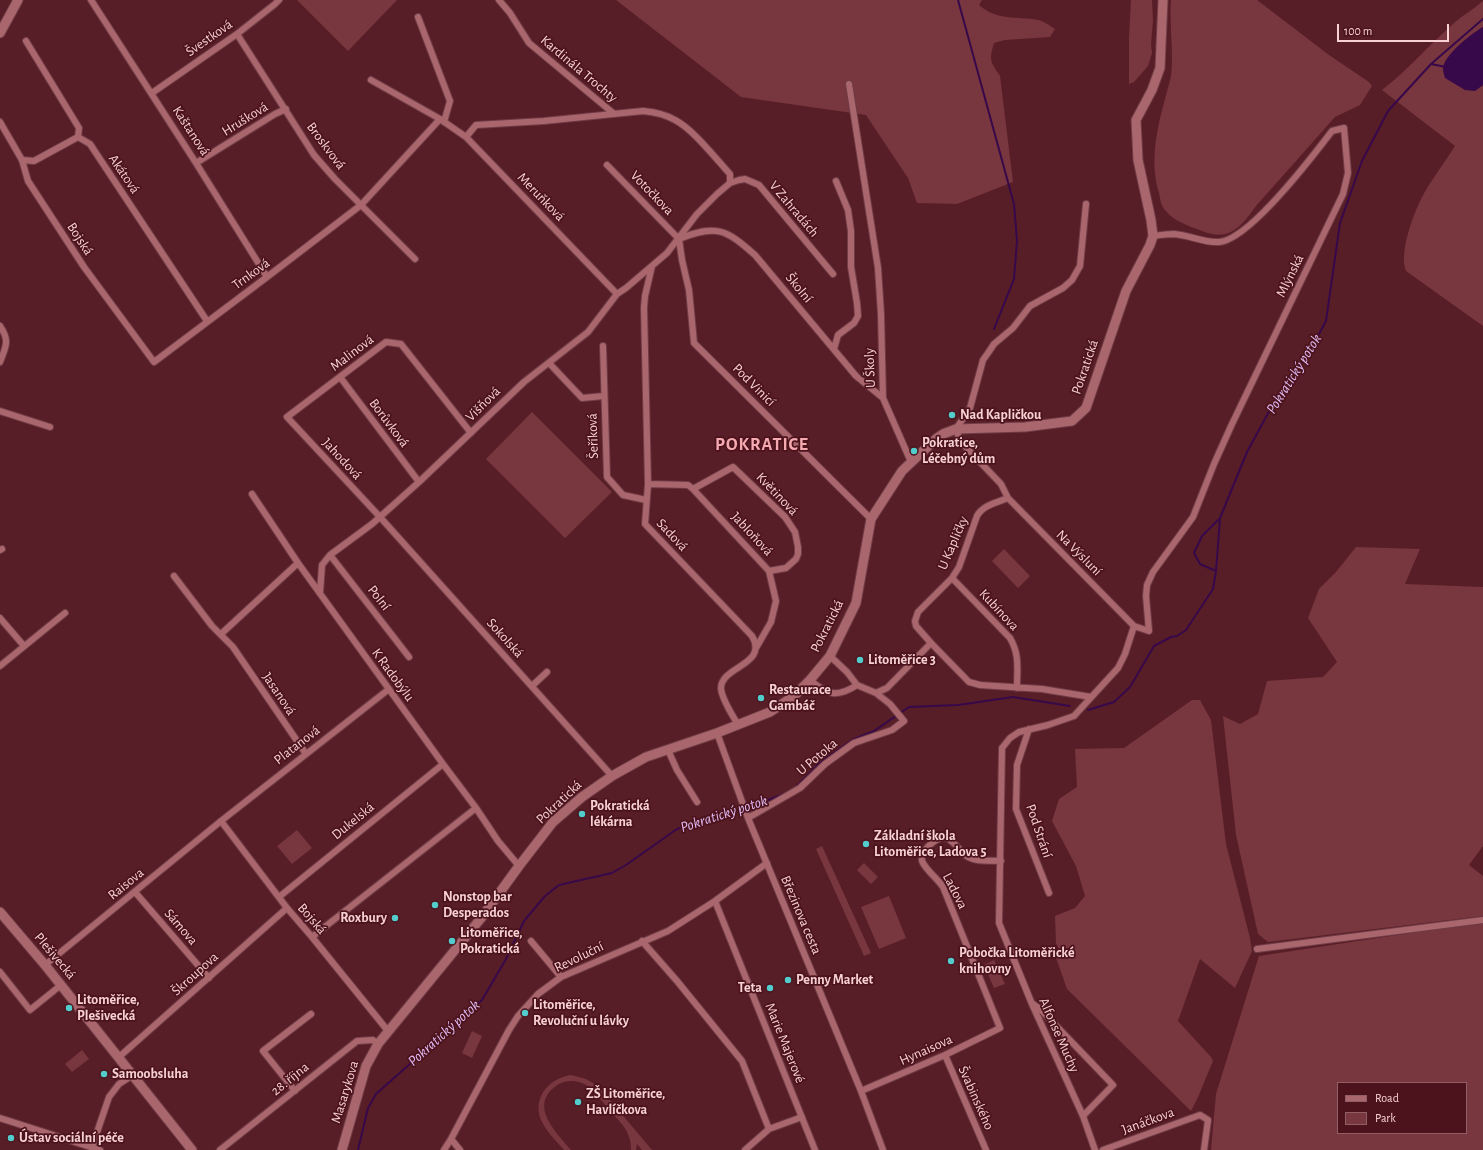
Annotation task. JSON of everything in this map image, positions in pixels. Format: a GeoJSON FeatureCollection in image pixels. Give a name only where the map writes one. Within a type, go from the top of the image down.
{"type":"FeatureCollection","features":[{"type":"Feature","properties":{"kind":"street"},"geometry":{"type":"LineString","coordinates":[[0,33],[18,0]]}},
{"type":"Feature","properties":{"kind":"street","name":"Kaštanová"},"geometry":{"type":"LineString","coordinates":[[91,0],[152,93],[267,277]]}},
{"type":"Feature","properties":{"kind":"street","name":"Švestková"},"geometry":{"type":"LineString","coordinates":[[152,93],[237,34],[279,0]]}},
{"type":"Feature","properties":{"kind":"street","name":"Kardinála Trochty"},"geometry":{"type":"LineString","coordinates":[[499,0],[510,13],[529,43],[613,113],[643,110],[657,112],[676,120],[685,126],[730,174],[730,183]]}},
{"type":"Feature","properties":{"kind":"street"},"geometry":{"type":"LineString","coordinates":[[1153,236],[1138,160],[1136,120],[1152,90],[1160,68],[1163,0]]}},
{"type":"Feature","properties":{"kind":"street"},"geometry":{"type":"LineString","coordinates":[[418,17],[450,100],[442,121]]}},
{"type":"Feature","properties":{"kind":"street","name":"Broskvová"},"geometry":{"type":"LineString","coordinates":[[237,34],[314,154],[335,179],[415,259]]}},
{"type":"Feature","properties":{"kind":"street"},"geometry":{"type":"LineString","coordinates":[[22,160],[34,161],[78,137],[79,128],[26,40]]}},
{"type":"Feature","properties":{"kind":"street","name":"Meruňková"},"geometry":{"type":"LineString","coordinates":[[371,80],[442,121],[466,137],[617,294]]}},
{"type":"Feature","properties":{"kind":"street","name":"U Školy"},"geometry":{"type":"LineString","coordinates":[[849,84],[878,268],[881,314],[883,398],[911,462]]}},
{"type":"Feature","properties":{"kind":"street","name":"Hrušková"},"geometry":{"type":"LineString","coordinates":[[196,163],[275,114],[286,109]]}},
{"type":"Feature","properties":{"kind":"street"},"geometry":{"type":"LineString","coordinates":[[466,137],[476,124],[544,121],[613,113]]}},
{"type":"Feature","properties":{"kind":"street","name":"Trnková"},"geometry":{"type":"LineString","coordinates":[[154,362],[361,205],[442,121]]}},
{"type":"Feature","properties":{"kind":"street","name":"Bojská"},"geometry":{"type":"LineString","coordinates":[[0,122],[22,160],[28,181],[84,267],[154,362]]}},
{"type":"Feature","properties":{"kind":"street","name":"Mlýnská"},"geometry":{"type":"LineString","coordinates":[[1134,626],[1149,631],[1146,596],[1147,585],[1153,572],[1193,517],[1232,424],[1343,194],[1348,173],[1344,128],[1332,131],[1311,158],[1264,212],[1248,228],[1228,240],[1218,242],[1174,234],[1153,236]]}},
{"type":"Feature","properties":{"kind":"street","name":"Akátová"},"geometry":{"type":"LineString","coordinates":[[78,137],[90,144],[207,321]]}},
{"type":"Feature","properties":{"kind":"street","name":"Votočkova"},"geometry":{"type":"LineString","coordinates":[[607,165],[679,239]]}},
{"type":"Feature","properties":{"kind":"street","name":"V Zahradách"},"geometry":{"type":"LineString","coordinates":[[730,183],[745,180],[759,185],[833,274]]}},
{"type":"Feature","properties":{"kind":"street"},"geometry":{"type":"LineString","coordinates":[[834,349],[838,335],[854,323],[858,316],[850,267],[851,231],[848,210],[836,181]]}},
{"type":"Feature","properties":{"kind":"street"},"geometry":{"type":"LineString","coordinates":[[679,239],[697,214],[730,183]]}},
{"type":"Feature","properties":{"kind":"street"},"geometry":{"type":"LineString","coordinates":[[956,429],[970,408],[983,360],[994,344],[1013,328],[1030,306],[1063,288],[1077,274],[1080,266],[1086,204]]}},
{"type":"Feature","properties":{"kind":"street","name":"Školní"},"geometry":{"type":"LineString","coordinates":[[679,239],[697,232],[716,230],[723,232],[739,242],[755,255],[856,376],[883,398]]}},
{"type":"Feature","properties":{"kind":"street","name":"Pokratická"},"geometry":{"type":"LineString","coordinates":[[378,1044],[482,917],[553,822],[582,797],[612,776],[646,757],[716,733],[770,712],[794,696],[810,680],[830,656],[856,603],[871,519],[898,477],[911,462],[940,436],[956,429],[1025,427],[1072,422],[1086,408],[1126,291],[1150,245],[1153,236]]}},
{"type":"Feature","properties":{"kind":"street","name":"Višňová"},"geometry":{"type":"LineString","coordinates":[[320,593],[322,565],[330,555],[372,524],[419,482],[516,388],[588,332],[617,294],[667,253],[679,239]]}},
{"type":"Feature","properties":{"kind":"street","name":"Pod Vinicí"},"geometry":{"type":"LineString","coordinates":[[679,239],[689,290],[694,343],[871,519]]}},
{"type":"Feature","properties":{"kind":"street","name":"Sadová"},"geometry":{"type":"LineString","coordinates":[[652,266],[645,296],[644,308],[648,484],[645,524],[752,636],[756,648]]}},
{"type":"Feature","properties":{"kind":"street"},"geometry":{"type":"LineString","coordinates":[[0,326],[7,339],[0,362]]}},
{"type":"Feature","properties":{"kind":"street","name":"Malinová"},"geometry":{"type":"LineString","coordinates":[[287,417],[386,342],[401,344],[471,433]]}},
{"type":"Feature","properties":{"kind":"street","name":"Šeříková"},"geometry":{"type":"LineString","coordinates":[[603,346],[607,477],[624,495],[646,500]]}},
{"type":"Feature","properties":{"kind":"street"},"geometry":{"type":"LineString","coordinates":[[549,363],[582,398],[604,396]]}},
{"type":"Feature","properties":{"kind":"street","name":"Borůvková"},"geometry":{"type":"LineString","coordinates":[[340,377],[419,482]]}},
{"type":"Feature","properties":{"kind":"street"},"geometry":{"type":"LineString","coordinates":[[0,411],[50,427]]}},
{"type":"Feature","properties":{"kind":"street","name":"Jahodová"},"geometry":{"type":"LineString","coordinates":[[287,417],[380,517]]}},
{"type":"Feature","properties":{"kind":"street","name":"Na Výsluní"},"geometry":{"type":"LineString","coordinates":[[956,429],[960,441],[1001,484],[1008,498],[1134,626]]}},
{"type":"Feature","properties":{"kind":"street","name":"Květinová"},"geometry":{"type":"LineString","coordinates":[[693,489],[733,467],[785,517],[794,532],[798,547],[798,554],[796,559],[786,568],[769,571]]}},
{"type":"Feature","properties":{"kind":"street"},"geometry":{"type":"LineString","coordinates":[[648,484],[688,485],[693,489]]}},
{"type":"Feature","properties":{"kind":"street","name":"Jabloňová"},"geometry":{"type":"LineString","coordinates":[[693,489],[769,571],[776,601],[771,622],[756,648]]}},
{"type":"Feature","properties":{"kind":"street","name":"K Radobýlu"},"geometry":{"type":"LineString","coordinates":[[252,494],[298,563],[476,808],[498,841],[519,866]]}},
{"type":"Feature","properties":{"kind":"street","name":"U Kapličky"},"geometry":{"type":"LineString","coordinates":[[931,643],[916,626],[916,616],[918,612],[952,578],[959,567],[977,516],[984,507],[1008,498]]}},
{"type":"Feature","properties":{"kind":"street","name":"Sokolská"},"geometry":{"type":"LineString","coordinates":[[380,517],[612,776]]}},
{"type":"Feature","properties":{"kind":"street","name":"Polní"},"geometry":{"type":"LineString","coordinates":[[330,555],[409,656]]}},
{"type":"Feature","properties":{"kind":"street"},"geometry":{"type":"LineString","coordinates":[[221,634],[298,563]]}},
{"type":"Feature","properties":{"kind":"street","name":"Jasanová"},"geometry":{"type":"LineString","coordinates":[[174,576],[212,626],[233,647],[306,754]]}},
{"type":"Feature","properties":{"kind":"street","name":"Kubínova"},"geometry":{"type":"LineString","coordinates":[[952,578],[1010,638],[1016,648],[1017,688]]}},
{"type":"Feature","properties":{"kind":"street"},"geometry":{"type":"LineString","coordinates":[[0,666],[65,612]]}},
{"type":"Feature","properties":{"kind":"street"},"geometry":{"type":"LineString","coordinates":[[0,618],[24,646]]}},
{"type":"Feature","properties":{"kind":"street"},"geometry":{"type":"LineString","coordinates":[[830,656],[847,672],[857,685],[876,694],[887,688],[931,643],[969,682],[980,685],[1042,689],[1091,697],[1121,663],[1134,626]]}},
{"type":"Feature","properties":{"kind":"street"},"geometry":{"type":"LineString","coordinates":[[738,725],[722,693],[721,686],[728,676],[751,658],[756,648]]}},
{"type":"Feature","properties":{"kind":"street"},"geometry":{"type":"LineString","coordinates":[[532,686],[548,672]]}},
{"type":"Feature","properties":{"kind":"street"},"geometry":{"type":"LineString","coordinates":[[810,680],[820,689],[833,694],[848,691],[857,685]]}},
{"type":"Feature","properties":{"kind":"street","name":"Platanová"},"geometry":{"type":"LineString","coordinates":[[221,821],[389,689]]}},
{"type":"Feature","properties":{"kind":"street","name":"U Potoka"},"geometry":{"type":"LineString","coordinates":[[748,818],[800,788],[825,764],[854,743],[892,730],[903,719],[876,694]]}},
{"type":"Feature","properties":{"kind":"street","name":"Alfonse Muchy"},"geometry":{"type":"LineString","coordinates":[[1091,697],[1074,716],[1048,725],[1019,732],[1010,738],[1002,748],[1001,861],[998,923],[1032,1004],[1083,1116],[1095,1150]]}},
{"type":"Feature","properties":{"kind":"street","name":"Pod Strání"},"geometry":{"type":"LineString","coordinates":[[1030,729],[1017,765],[1016,809],[1049,893]]}},
{"type":"Feature","properties":{"kind":"street","name":"Březinova cesta"},"geometry":{"type":"LineString","coordinates":[[716,733],[748,818],[861,1092],[883,1150]]}},
{"type":"Feature","properties":{"kind":"street"},"geometry":{"type":"LineString","coordinates":[[668,750],[677,770],[697,802]]}},
{"type":"Feature","properties":{"kind":"street","name":"Dukelská"},"geometry":{"type":"LineString","coordinates":[[279,896],[443,764]]}},
{"type":"Feature","properties":{"kind":"street"},"geometry":{"type":"LineString","coordinates":[[312,937],[476,808]]}},
{"type":"Feature","properties":{"kind":"street","name":"Bojská"},"geometry":{"type":"LineString","coordinates":[[221,821],[287,908],[388,1031]]}},
{"type":"Feature","properties":{"kind":"street","name":"Raisova"},"geometry":{"type":"LineString","coordinates":[[46,965],[221,821]]}},
{"type":"Feature","properties":{"kind":"street","name":"Ladova"},"geometry":{"type":"LineString","coordinates":[[1000,1028],[942,887],[921,859],[923,852],[938,839],[947,838],[956,847],[973,859],[1001,861]]}},
{"type":"Feature","properties":{"kind":"street","name":"Revoluční"},"geometry":{"type":"LineString","coordinates":[[444,1150],[509,1030],[518,1016],[538,994],[561,977],[668,930],[715,901],[767,863]]}},
{"type":"Feature","properties":{"kind":"street","name":"Sámova"},"geometry":{"type":"LineString","coordinates":[[135,892],[209,978]]}},
{"type":"Feature","properties":{"kind":"street","name":"Marie Majerové"},"geometry":{"type":"LineString","coordinates":[[715,901],[815,1150]]}},
{"type":"Feature","properties":{"kind":"street","name":"Škroupova"},"geometry":{"type":"LineString","coordinates":[[119,1057],[287,908]]}},
{"type":"Feature","properties":{"kind":"street","name":"Plešivecká"},"geometry":{"type":"LineString","coordinates":[[0,912],[46,965],[192,1150]]}},
{"type":"Feature","properties":{"kind":"street"},"geometry":{"type":"LineString","coordinates":[[1257,949],[1483,920]]}},
{"type":"Feature","properties":{"kind":"street"},"geometry":{"type":"LineString","coordinates":[[531,941],[561,977]]}},
{"type":"Feature","properties":{"kind":"street"},"geometry":{"type":"LineString","coordinates":[[642,941],[677,981],[742,1061],[769,1129]]}},
{"type":"Feature","properties":{"kind":"street"},"geometry":{"type":"LineString","coordinates":[[0,972],[30,1010],[61,984]]}},
{"type":"Feature","properties":{"kind":"street"},"geometry":{"type":"LineString","coordinates":[[1032,1004],[1041,1010],[1113,1085],[1083,1116]]}},
{"type":"Feature","properties":{"kind":"street"},"geometry":{"type":"LineString","coordinates":[[295,1091],[263,1051],[311,1014]]}},
{"type":"Feature","properties":{"kind":"street","name":"Hynaisova"},"geometry":{"type":"LineString","coordinates":[[861,1092],[945,1055],[1000,1028]]}},
{"type":"Feature","properties":{"kind":"street","name":"28. října"},"geometry":{"type":"LineString","coordinates":[[220,1150],[357,1041],[373,1040],[378,1044]]}},
{"type":"Feature","properties":{"kind":"street","name":"Masarykova"},"geometry":{"type":"LineString","coordinates":[[342,1150],[366,1066],[378,1044]]}},
{"type":"Feature","properties":{"kind":"street","name":"Švabinského"},"geometry":{"type":"LineString","coordinates":[[945,1055],[986,1150]]}},
{"type":"Feature","properties":{"kind":"street"},"geometry":{"type":"LineString","coordinates":[[92,1147],[109,1097],[119,1084],[133,1076]]}},
{"type":"Feature","properties":{"kind":"street","name":"Janáčkova"},"geometry":{"type":"LineString","coordinates":[[1103,1150],[1200,1115],[1208,1120],[1204,1150]]}},
{"type":"Feature","properties":{"kind":"street"},"geometry":{"type":"LineString","coordinates":[[745,1150],[769,1129],[802,1117]]}},
{"type":"Feature","properties":{"kind":"street"},"geometry":{"type":"LineString","coordinates":[[0,1118],[100,1150]]}},
{"type":"Feature","properties":{"kind":"street"},"geometry":{"type":"LineString","coordinates":[[451,1139],[460,1150]]}},
{"type":"Feature","properties":{"kind":"green space"},"geometry":{"type":"Polygon","coordinates":[[[297,0],[397,0],[348,51],[297,0]]]}},
{"type":"Feature","properties":{"kind":"green space"},"geometry":{"type":"Polygon","coordinates":[[[616,0],[982,0],[979,5],[993,14],[1045,22],[1055,29],[1050,37],[1005,40],[994,43],[992,49],[991,60],[1000,76],[1013,182],[957,204],[917,203],[908,178],[866,115],[741,97],[616,0]]]}},
{"type":"Feature","properties":{"kind":"green space"},"geometry":{"type":"Polygon","coordinates":[[[1131,0],[1152,0],[1153,21],[1151,44],[1152,53],[1148,66],[1134,82],[1129,84],[1129,37],[1131,0]]]}},
{"type":"Feature","properties":{"kind":"green space"},"geometry":{"type":"Polygon","coordinates":[[[1171,0],[1257,0],[1329,55],[1369,82],[1372,86],[1360,105],[1335,117],[1239,226],[1234,230],[1220,235],[1211,234],[1182,223],[1168,214],[1160,200],[1156,182],[1155,148],[1171,76],[1171,0]]]}},
{"type":"Feature","properties":{"kind":"green space"},"geometry":{"type":"Polygon","coordinates":[[[1483,1],[1483,27],[1459,45],[1445,61],[1475,90],[1483,85],[1483,326],[1406,271],[1404,252],[1413,217],[1427,188],[1455,146],[1382,90],[1401,74],[1454,23],[1483,1]]]}},
{"type":"Feature","properties":{"kind":"green space"},"geometry":{"type":"Polygon","coordinates":[[[532,412],[612,492],[565,538],[486,459],[532,412]]]}},
{"type":"Feature","properties":{"kind":"green space"},"geometry":{"type":"Polygon","coordinates":[[[1356,547],[1420,549],[1405,584],[1483,587],[1483,846],[1469,865],[1483,876],[1483,916],[1268,942],[1258,934],[1236,835],[1223,716],[1240,724],[1258,714],[1267,681],[1323,677],[1337,662],[1308,618],[1319,589],[1336,572],[1356,547]]]}},
{"type":"Feature","properties":{"kind":"green space"},"geometry":{"type":"Polygon","coordinates":[[[1004,549],[1030,576],[1018,588],[992,561],[1004,549]]]}},
{"type":"Feature","properties":{"kind":"green space"},"geometry":{"type":"Polygon","coordinates":[[[1192,700],[1200,700],[1211,720],[1226,844],[1252,951],[1235,988],[1200,959],[1178,1021],[1213,1061],[1191,1111],[1067,989],[1054,952],[1064,959],[1056,943],[1055,916],[1075,908],[1085,896],[1076,866],[1052,821],[1059,799],[1077,787],[1075,749],[1124,748],[1192,700]]]}},
{"type":"Feature","properties":{"kind":"green space"},"geometry":{"type":"Polygon","coordinates":[[[297,830],[312,848],[292,864],[277,846],[297,830]]]}},
{"type":"Feature","properties":{"kind":"green space"},"geometry":{"type":"Polygon","coordinates":[[[822,846],[871,953],[864,956],[816,849],[822,846]]]}},
{"type":"Feature","properties":{"kind":"green space"},"geometry":{"type":"Polygon","coordinates":[[[864,863],[878,877],[871,884],[857,870],[864,863]]]}},
{"type":"Feature","properties":{"kind":"green space"},"geometry":{"type":"Polygon","coordinates":[[[889,896],[906,938],[879,949],[861,907],[889,896]]]}},
{"type":"Feature","properties":{"kind":"green space"},"geometry":{"type":"Polygon","coordinates":[[[1483,922],[1483,1150],[1211,1150],[1216,1094],[1259,956],[1483,922]]]}},
{"type":"Feature","properties":{"kind":"green space"},"geometry":{"type":"Polygon","coordinates":[[[994,960],[1005,984],[994,988],[984,965],[994,960]]]}},
{"type":"Feature","properties":{"kind":"green space"},"geometry":{"type":"Polygon","coordinates":[[[472,1031],[482,1036],[472,1058],[462,1053],[472,1031]]]}},
{"type":"Feature","properties":{"kind":"green space"},"geometry":{"type":"Polygon","coordinates":[[[82,1050],[89,1059],[72,1072],[65,1064],[82,1050]]]}},
{"type":"Feature","properties":{"kind":"green space"},"geometry":{"type":"Polygon","coordinates":[[[571,1075],[586,1079],[598,1086],[652,1150],[642,1150],[637,1144],[636,1150],[631,1150],[631,1143],[626,1129],[599,1097],[585,1084],[570,1081],[556,1086],[548,1094],[545,1102],[545,1111],[548,1119],[553,1128],[571,1150],[564,1150],[551,1136],[543,1124],[539,1112],[539,1104],[544,1090],[549,1085],[556,1080],[571,1075]]]}},
{"type":"Feature","properties":{"kind":"shaded area"},"geometry":{"type":"Polygon","coordinates":[[[1483,27],[1483,85],[1475,91],[1465,90],[1445,78],[1443,68],[1448,57],[1453,51],[1472,34],[1483,27]]]}},
{"type":"Feature","properties":{"kind":"waterway"},"geometry":{"type":"LineString","coordinates":[[958,0],[1014,204],[1017,241],[1014,279],[994,329]]}},
{"type":"Feature","properties":{"kind":"waterway","name":"Pokratický potok"},"geometry":{"type":"LineString","coordinates":[[1088,710],[1114,702],[1130,687],[1154,646],[1171,637],[1177,636],[1186,630],[1213,589],[1216,571],[1220,518],[1247,452],[1272,406],[1311,349],[1326,321],[1340,223],[1362,161],[1388,111],[1431,64],[1483,19]]}},
{"type":"Feature","properties":{"kind":"waterway"},"geometry":{"type":"LineString","coordinates":[[1431,64],[1446,67]]}},
{"type":"Feature","properties":{"kind":"waterway"},"geometry":{"type":"LineString","coordinates":[[1216,571],[1200,564],[1194,553],[1202,536],[1219,519]]}},
{"type":"Feature","properties":{"kind":"waterway","name":"Pokratický potok"},"geometry":{"type":"LineString","coordinates":[[358,1150],[368,1108],[376,1094],[482,1000],[506,959],[524,921],[545,896],[559,885],[612,873],[626,865],[677,829],[761,803],[786,793],[795,788],[821,762],[852,740],[874,731],[909,707],[958,705],[1013,697],[1070,706]]}},
{"type":"Feature","properties":{"kind":"place","name":"Nad Kapličkou"},"geometry":{"type":"Point","coordinates":[952,415]}},
{"type":"Feature","properties":{"kind":"place","name":"Pokratice, Léčebný dům"},"geometry":{"type":"Point","coordinates":[914,451]}},
{"type":"Feature","properties":{"kind":"place","name":"Litoměřice 3"},"geometry":{"type":"Point","coordinates":[860,660]}},
{"type":"Feature","properties":{"kind":"place","name":"Restaurace Gambáč"},"geometry":{"type":"Point","coordinates":[761,698]}},
{"type":"Feature","properties":{"kind":"place","name":"Pokratická lékárna"},"geometry":{"type":"Point","coordinates":[582,814]}},
{"type":"Feature","properties":{"kind":"place","name":"Základní škola Litoměřice, Ladova 5"},"geometry":{"type":"Point","coordinates":[866,844]}},
{"type":"Feature","properties":{"kind":"place","name":"Nonstop bar Desperados"},"geometry":{"type":"Point","coordinates":[435,905]}},
{"type":"Feature","properties":{"kind":"place","name":"Roxbury"},"geometry":{"type":"Point","coordinates":[395,918]}},
{"type":"Feature","properties":{"kind":"place","name":"Litoměřice, Pokratická"},"geometry":{"type":"Point","coordinates":[452,941]}},
{"type":"Feature","properties":{"kind":"place","name":"Pobočka Litoměřické knihovny"},"geometry":{"type":"Point","coordinates":[951,961]}},
{"type":"Feature","properties":{"kind":"place","name":"Penny Market"},"geometry":{"type":"Point","coordinates":[788,980]}},
{"type":"Feature","properties":{"kind":"place","name":"Teta"},"geometry":{"type":"Point","coordinates":[770,988]}},
{"type":"Feature","properties":{"kind":"place","name":"Litoměřice, Plešivecká"},"geometry":{"type":"Point","coordinates":[69,1008]}},
{"type":"Feature","properties":{"kind":"place","name":"Litoměřice, Revoluční u lávky"},"geometry":{"type":"Point","coordinates":[525,1013]}},
{"type":"Feature","properties":{"kind":"place","name":"Samoobsluha"},"geometry":{"type":"Point","coordinates":[104,1074]}},
{"type":"Feature","properties":{"kind":"place","name":"ZŠ Litoměřice, Havlíčkova"},"geometry":{"type":"Point","coordinates":[578,1102]}},
{"type":"Feature","properties":{"kind":"place","name":"Ústav sociální péče"},"geometry":{"type":"Point","coordinates":[11,1138]}},
{"type":"Feature","properties":{"kind":"district","name":"POKRATICE"},"geometry":{"type":"Point","coordinates":[762,445]}}]}
